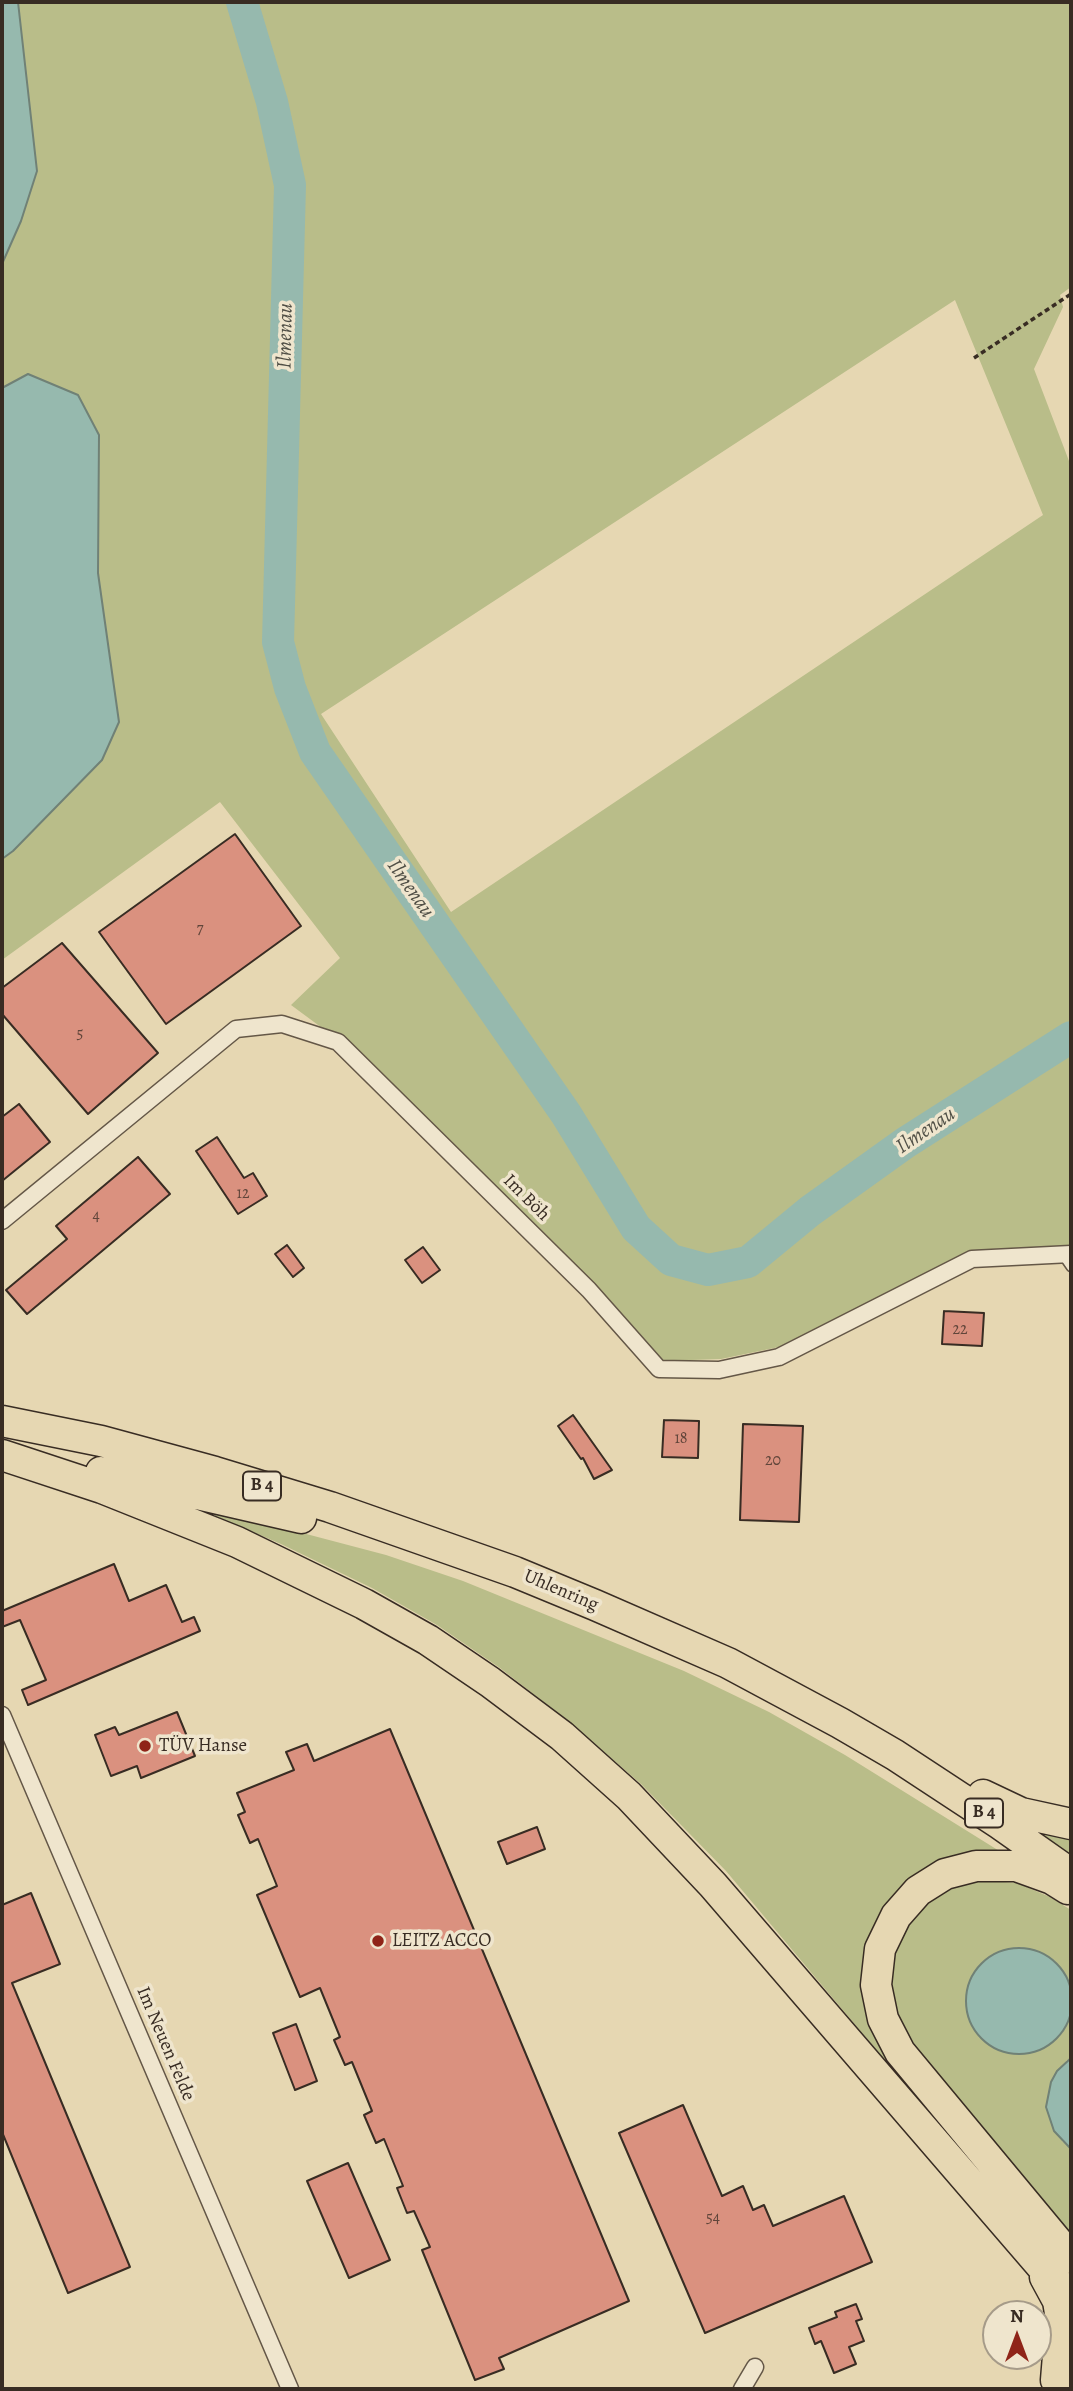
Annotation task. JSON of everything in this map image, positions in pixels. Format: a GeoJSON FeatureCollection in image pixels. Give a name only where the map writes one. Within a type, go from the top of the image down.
{"type":"FeatureCollection","features":[{"type":"Feature","properties":{"kind":"highway","name":"Uhlenring"},"geometry":{"type":"LineString","coordinates":[[2,1421],[101,1441],[215,1472],[330,1507],[515,1572],[728,1663],[895,1755],[1071,1874]]}},
{"type":"Feature","properties":{"kind":"highway","name":"B 4"},"geometry":{"type":"LineString","coordinates":[[2,1453],[239,1502],[515,1572]]}},
{"type":"Feature","properties":{"kind":"highway"},"geometry":{"type":"LineString","coordinates":[[2,1453],[102,1488],[237,1542],[364,1604],[428,1640],[562,1736],[629,1796],[713,1885],[1071,2297]]}},
{"type":"Feature","properties":{"kind":"highway"},"geometry":{"type":"LineString","coordinates":[[895,1755],[1021,1813],[1071,1824]]}},
{"type":"Feature","properties":{"kind":"highway"},"geometry":{"type":"LineString","coordinates":[[1071,1891],[1052,1879],[1016,1866],[976,1867],[945,1874],[918,1892],[896,1916],[880,1949],[876,1985],[883,2019],[900,2052],[1060,2238],[1071,2258]]}},
{"type":"Feature","properties":{"kind":"highway"},"geometry":{"type":"LineString","coordinates":[[1044,2269],[1045,2277],[1058,2301],[1061,2319],[1063,2387]]}},
{"type":"Feature","properties":{"kind":"main road"},"geometry":{"type":"LineString","coordinates":[[1063,2387],[1071,2349]]}},
{"type":"Feature","properties":{"kind":"street","name":"Im Böh"},"geometry":{"type":"LineString","coordinates":[[2,1222],[236,1029],[282,1024],[338,1042],[589,1290],[659,1370],[719,1370],[779,1357],[972,1259],[1068,1258]]}},
{"type":"Feature","properties":{"kind":"street","name":"Im Neuen Felde"},"geometry":{"type":"LineString","coordinates":[[2,1714],[290,2389]]}},
{"type":"Feature","properties":{"kind":"street"},"geometry":{"type":"LineString","coordinates":[[742,2389],[755,2367]]}},
{"type":"Feature","properties":{"kind":"path"},"geometry":{"type":"LineString","coordinates":[[974,358],[1071,294]]}},
{"type":"Feature","properties":{"kind":"green space"},"geometry":{"type":"Polygon","coordinates":[[[18,2],[1071,2],[1071,287],[1060,295],[1063,307],[1034,369],[1071,461],[1071,1247],[969,1255],[779,1347],[721,1359],[663,1361],[594,1286],[356,1053],[291,1005],[340,958],[220,802],[2,960],[2,859],[102,760],[119,722],[98,573],[99,435],[78,395],[28,374],[2,388],[2,264],[21,221],[37,171],[18,2]],[[955,300],[321,714],[451,912],[1043,515],[955,300]]]}},
{"type":"Feature","properties":{"kind":"green space"},"geometry":{"type":"Polygon","coordinates":[[[181,1501],[386,1555],[463,1581],[684,1671],[769,1712],[845,1755],[1009,1857],[888,1911],[889,2056],[914,2095],[726,1871],[641,1784],[572,1724],[500,1668],[437,1625],[372,1588],[281,1544],[181,1501]]]}},
{"type":"Feature","properties":{"kind":"green space"},"geometry":{"type":"Polygon","coordinates":[[[1035,1831],[1071,1835],[1071,1857],[1035,1831]]]}},
{"type":"Feature","properties":{"kind":"green space"},"geometry":{"type":"Polygon","coordinates":[[[978,1880],[1017,1883],[1050,1897],[1071,1910],[1071,1988],[1055,1961],[1044,1954],[1020,1947],[1008,1949],[985,1960],[976,1969],[969,2017],[982,2039],[1059,2037],[1071,2014],[1071,2058],[1066,2061],[1062,2141],[1071,2149],[1071,2235],[1058,2226],[988,2150],[893,2017],[889,1952],[925,1901],[951,1887],[978,1880]]]}},
{"type":"Feature","properties":{"kind":"green space"},"geometry":{"type":"Polygon","coordinates":[[[921,2103],[973,2165],[1071,2271],[1071,2282],[921,2103]]]}},
{"type":"Feature","properties":{"kind":"water"},"geometry":{"type":"Polygon","coordinates":[[[2,2],[18,2],[37,171],[21,221],[2,264],[2,2]]]}},
{"type":"Feature","properties":{"kind":"water"},"geometry":{"type":"Polygon","coordinates":[[[28,374],[78,395],[99,435],[98,573],[119,722],[102,760],[2,859],[2,388],[28,374]]]}},
{"type":"Feature","properties":{"kind":"water"},"geometry":{"type":"Polygon","coordinates":[[[1019,1948],[1039,1952],[1057,1963],[1068,1981],[1072,2001],[1068,2021],[1057,2039],[1039,2050],[1019,2054],[999,2050],[981,2039],[970,2021],[966,2001],[970,1981],[981,1963],[999,1952],[1019,1948]]]}},
{"type":"Feature","properties":{"kind":"water"},"geometry":{"type":"Polygon","coordinates":[[[1071,2058],[1071,2149],[1054,2131],[1046,2107],[1051,2082],[1057,2071],[1071,2058]]]}},
{"type":"Feature","properties":{"kind":"building"},"geometry":{"type":"Polygon","coordinates":[[[235,834],[301,926],[166,1024],[99,932],[235,834]]]}},
{"type":"Feature","properties":{"kind":"building"},"geometry":{"type":"Polygon","coordinates":[[[62,943],[158,1053],[88,1114],[2,1014],[2,988],[62,943]]]}},
{"type":"Feature","properties":{"kind":"building"},"geometry":{"type":"Polygon","coordinates":[[[19,1104],[50,1142],[2,1181],[2,1117],[19,1104]]]}},
{"type":"Feature","properties":{"kind":"building"},"geometry":{"type":"Polygon","coordinates":[[[217,1137],[244,1178],[253,1173],[267,1196],[238,1214],[196,1151],[217,1137]]]}},
{"type":"Feature","properties":{"kind":"building"},"geometry":{"type":"Polygon","coordinates":[[[138,1157],[170,1194],[27,1314],[6,1290],[67,1239],[56,1226],[138,1157]]]}},
{"type":"Feature","properties":{"kind":"building"},"geometry":{"type":"Polygon","coordinates":[[[287,1245],[304,1268],[293,1277],[275,1254],[287,1245]]]}},
{"type":"Feature","properties":{"kind":"building"},"geometry":{"type":"Polygon","coordinates":[[[423,1247],[440,1270],[422,1283],[405,1260],[423,1247]]]}},
{"type":"Feature","properties":{"kind":"building"},"geometry":{"type":"Polygon","coordinates":[[[944,1311],[984,1313],[982,1346],[942,1344],[944,1311]]]}},
{"type":"Feature","properties":{"kind":"building"},"geometry":{"type":"Polygon","coordinates":[[[573,1415],[612,1470],[594,1479],[583,1458],[581,1459],[558,1426],[573,1415]]]}},
{"type":"Feature","properties":{"kind":"building"},"geometry":{"type":"Polygon","coordinates":[[[664,1420],[699,1421],[698,1458],[662,1457],[664,1420]]]}},
{"type":"Feature","properties":{"kind":"building"},"geometry":{"type":"Polygon","coordinates":[[[743,1424],[803,1426],[799,1522],[740,1520],[743,1424]]]}},
{"type":"Feature","properties":{"kind":"building"},"geometry":{"type":"Polygon","coordinates":[[[114,1564],[129,1601],[166,1585],[182,1622],[194,1617],[200,1631],[28,1705],[22,1690],[46,1680],[20,1620],[2,1627],[2,1611],[114,1564]]]}},
{"type":"Feature","properties":{"kind":"building","name":"TÜV Hanse"},"geometry":{"type":"Polygon","coordinates":[[[177,1712],[195,1756],[141,1778],[137,1766],[111,1776],[95,1735],[115,1727],[119,1735],[177,1712]]]}},
{"type":"Feature","properties":{"kind":"building","name":"LEITZ ACCO"},"geometry":{"type":"Polygon","coordinates":[[[390,1729],[629,2301],[499,2358],[504,2369],[475,2380],[422,2250],[430,2247],[414,2211],[407,2213],[397,2188],[403,2186],[384,2139],[376,2143],[364,2115],[372,2111],[352,2062],[345,2065],[334,2040],[340,2037],[320,1988],[300,1997],[257,1895],[277,1886],[258,1839],[250,1843],[238,1815],[245,1812],[237,1793],[294,1770],[286,1752],[307,1744],[314,1761],[390,1729]]]}},
{"type":"Feature","properties":{"kind":"building"},"geometry":{"type":"Polygon","coordinates":[[[537,1827],[545,1849],[507,1864],[498,1842],[537,1827]]]}},
{"type":"Feature","properties":{"kind":"building"},"geometry":{"type":"Polygon","coordinates":[[[31,1893],[60,1964],[12,1983],[130,2267],[68,2293],[2,2132],[2,1905],[31,1893]]]}},
{"type":"Feature","properties":{"kind":"building"},"geometry":{"type":"Polygon","coordinates":[[[296,2024],[317,2081],[295,2090],[273,2033],[296,2024]]]}},
{"type":"Feature","properties":{"kind":"building"},"geometry":{"type":"Polygon","coordinates":[[[683,2105],[722,2196],[743,2186],[753,2210],[764,2205],[773,2226],[844,2196],[872,2262],[705,2333],[619,2133],[683,2105]]]}},
{"type":"Feature","properties":{"kind":"building"},"geometry":{"type":"Polygon","coordinates":[[[348,2163],[390,2260],[349,2278],[307,2181],[348,2163]]]}},
{"type":"Feature","properties":{"kind":"building"},"geometry":{"type":"Polygon","coordinates":[[[856,2304],[862,2319],[856,2321],[864,2341],[849,2347],[856,2364],[834,2373],[821,2341],[815,2344],[809,2328],[837,2317],[835,2312],[856,2304]]]}},
{"type":"Feature","properties":{"kind":"waterway","name":"Ilmenau"},"geometry":{"type":"LineString","coordinates":[[242,2],[272,102],[290,185],[278,642],[290,688],[315,752],[566,1114],[636,1228],[671,1260],[708,1270],[748,1262],[810,1211],[905,1143],[1071,1037]]}},
{"type":"Feature","properties":{"kind":"place","name":"TÜV Hanse"},"geometry":{"type":"Point","coordinates":[145,1746]}},
{"type":"Feature","properties":{"kind":"place","name":"LEITZ ACCO"},"geometry":{"type":"Point","coordinates":[378,1941]}}]}
